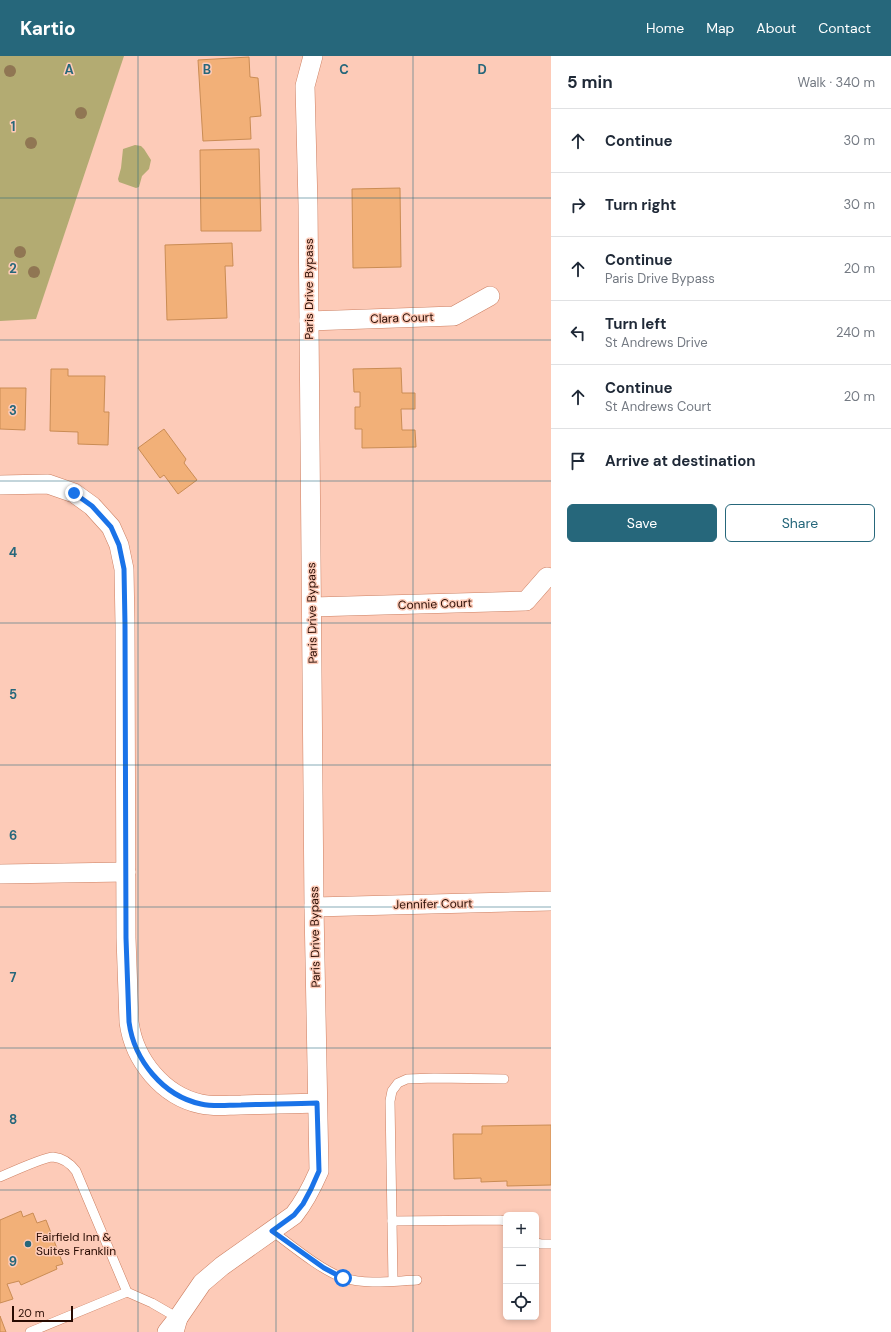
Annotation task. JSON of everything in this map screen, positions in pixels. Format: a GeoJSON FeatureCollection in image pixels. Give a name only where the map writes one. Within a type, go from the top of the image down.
{"type":"FeatureCollection","features":[{"type":"Feature","properties":{"kind":"street","name":"Paris Drive Bypass"},"geometry":{"type":"LineString","coordinates":[[272,1231],[294,1215],[303,1204],[319,1171],[314,907],[310,322],[305,86],[313,56]]}},
{"type":"Feature","properties":{"kind":"street","name":"Clara Court"},"geometry":{"type":"LineString","coordinates":[[310,322],[454,316],[490,296]]}},
{"type":"Feature","properties":{"kind":"street"},"geometry":{"type":"LineString","coordinates":[[0,485],[48,484],[74,493],[92,506],[111,527],[119,545],[124,569],[125,625],[126,938],[129,1022],[130,1033],[136,1048],[151,1073],[168,1089],[183,1098],[202,1104],[317,1103]]}},
{"type":"Feature","properties":{"kind":"street","name":"Connie Court"},"geometry":{"type":"LineString","coordinates":[[312,607],[526,601],[547,577]]}},
{"type":"Feature","properties":{"kind":"street"},"geometry":{"type":"LineString","coordinates":[[0,874],[126,872]]}},
{"type":"Feature","properties":{"kind":"street","name":"Jennifer Court"},"geometry":{"type":"LineString","coordinates":[[314,907],[551,901]]}},
{"type":"Feature","properties":{"kind":"street"},"geometry":{"type":"LineString","coordinates":[[173,1327],[202,1283],[222,1266],[272,1231]]}},
{"type":"Feature","properties":{"kind":"lane"},"geometry":{"type":"LineString","coordinates":[[393,1281],[390,1101],[392,1091],[398,1084],[407,1079],[504,1079]]}},
{"type":"Feature","properties":{"kind":"lane"},"geometry":{"type":"LineString","coordinates":[[0,1177],[51,1157],[61,1159],[70,1164],[76,1171],[127,1292]]}},
{"type":"Feature","properties":{"kind":"lane"},"geometry":{"type":"LineString","coordinates":[[392,1221],[503,1221]]}},
{"type":"Feature","properties":{"kind":"lane"},"geometry":{"type":"LineString","coordinates":[[272,1231],[324,1268],[343,1278],[369,1282],[417,1280]]}},
{"type":"Feature","properties":{"kind":"lane"},"geometry":{"type":"LineString","coordinates":[[539,1244],[551,1244]]}},
{"type":"Feature","properties":{"kind":"lane"},"geometry":{"type":"LineString","coordinates":[[30,1332],[127,1292],[152,1302],[173,1327]]}},
{"type":"Feature","properties":{"kind":"shaded area"},"geometry":{"type":"Polygon","coordinates":[[[0,56],[124,56],[36,319],[0,321],[0,56]]]}},
{"type":"Feature","properties":{"kind":"shaded area"},"geometry":{"type":"Polygon","coordinates":[[[135,145],[141,146],[151,160],[149,169],[142,176],[139,187],[136,188],[119,182],[118,179],[123,149],[135,145]]]}},
{"type":"Feature","properties":{"kind":"building"},"geometry":{"type":"Polygon","coordinates":[[[249,57],[250,77],[258,78],[261,116],[250,117],[251,139],[203,141],[198,60],[249,57]]]}},
{"type":"Feature","properties":{"kind":"building"},"geometry":{"type":"Polygon","coordinates":[[[259,149],[261,231],[201,231],[200,150],[259,149]]]}},
{"type":"Feature","properties":{"kind":"building"},"geometry":{"type":"Polygon","coordinates":[[[400,188],[401,267],[353,268],[352,189],[400,188]]]}},
{"type":"Feature","properties":{"kind":"building"},"geometry":{"type":"Polygon","coordinates":[[[232,243],[233,266],[225,266],[227,318],[167,320],[165,245],[232,243]]]}},
{"type":"Feature","properties":{"kind":"building"},"geometry":{"type":"Polygon","coordinates":[[[401,368],[402,393],[415,393],[415,409],[401,409],[402,430],[415,430],[416,447],[362,448],[362,429],[355,429],[355,407],[360,407],[360,392],[354,392],[353,369],[401,368]]]}},
{"type":"Feature","properties":{"kind":"building"},"geometry":{"type":"Polygon","coordinates":[[[51,369],[68,369],[68,376],[105,376],[104,412],[109,412],[108,445],[78,444],[78,432],[50,431],[51,369]]]}},
{"type":"Feature","properties":{"kind":"building"},"geometry":{"type":"Polygon","coordinates":[[[0,388],[26,388],[25,430],[0,429],[0,388]]]}},
{"type":"Feature","properties":{"kind":"building"},"geometry":{"type":"Polygon","coordinates":[[[164,429],[186,459],[184,463],[197,480],[178,494],[164,475],[160,478],[138,448],[164,429]]]}},
{"type":"Feature","properties":{"kind":"building"},"geometry":{"type":"Polygon","coordinates":[[[551,1125],[551,1185],[507,1186],[507,1181],[481,1182],[481,1178],[454,1179],[453,1134],[482,1134],[482,1126],[551,1125]]]}},
{"type":"Feature","properties":{"kind":"building","name":"Fairfield Inn & Suites Franklin"},"geometry":{"type":"Polygon","coordinates":[[[21,1211],[23,1217],[33,1213],[37,1223],[46,1220],[63,1264],[56,1266],[57,1269],[21,1285],[19,1281],[7,1284],[13,1299],[0,1303],[0,1220],[21,1211]]]}},
{"type":"Feature","properties":{"kind":"building"},"geometry":{"type":"Polygon","coordinates":[[[0,1316],[6,1332],[0,1332],[0,1316]]]}},
{"type":"Feature","properties":{"kind":"place","name":"Fairfield Inn & Suites Franklin"},"geometry":{"type":"Point","coordinates":[28,1244]}},
{"type":"Feature","properties":{"kind":"route"},"geometry":{"type":"LineString","coordinates":[[74,493],[92,506],[111,527],[119,545],[124,569],[126,938],[130,1033],[142,1060],[151,1073],[168,1089],[183,1098],[202,1104],[229,1105],[317,1103],[319,1171],[303,1204],[294,1215],[272,1231],[324,1268],[343,1278]]}}]}
